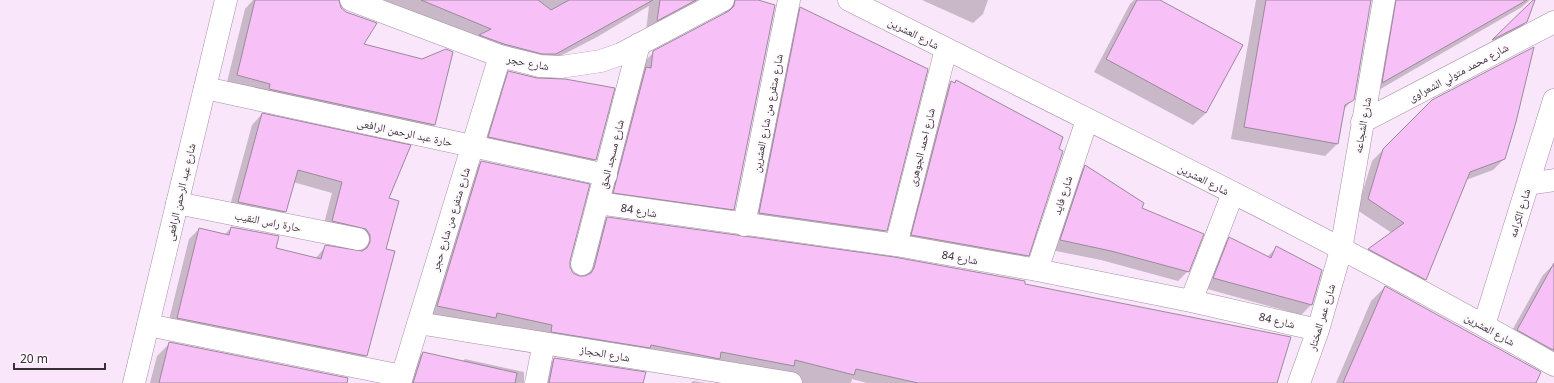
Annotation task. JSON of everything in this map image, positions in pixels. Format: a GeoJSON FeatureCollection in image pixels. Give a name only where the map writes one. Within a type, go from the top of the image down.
{"type":"FeatureCollection","features":[{"type":"Feature","properties":{"kind":"street","name":"شارع عبد الرحمن الرافعى"},"geometry":{"type":"LineString","coordinates":[[134,383],[226,0]]}},
{"type":"Feature","properties":{"kind":"street","name":"شارع حجر"},"geometry":{"type":"LineString","coordinates":[[351,0],[500,56],[540,66],[560,67],[602,61],[639,44],[723,0]]}},
{"type":"Feature","properties":{"kind":"street","name":"شارع متفرع من شارع العشرين"},"geometry":{"type":"LineString","coordinates":[[744,225],[789,0]]}},
{"type":"Feature","properties":{"kind":"street","name":"شارع العشرين"},"geometry":{"type":"LineString","coordinates":[[849,0],[1234,193],[1484,325],[1554,365]]}},
{"type":"Feature","properties":{"kind":"street","name":"شارع الشجاعه"},"geometry":{"type":"LineString","coordinates":[[1341,250],[1384,0]]}},
{"type":"Feature","properties":{"kind":"street","name":"شارع محمد متولي الشعراوى"},"geometry":{"type":"LineString","coordinates":[[1362,122],[1554,22]]}},
{"type":"Feature","properties":{"kind":"street","name":"شارع مسجد الحق"},"geometry":{"type":"LineString","coordinates":[[582,264],[639,44]]}},
{"type":"Feature","properties":{"kind":"street","name":"شارع احمد الجوهرى"},"geometry":{"type":"LineString","coordinates":[[896,245],[946,49]]}},
{"type":"Feature","properties":{"kind":"street","name":"شارع متفرع من شارع حجر"},"geometry":{"type":"LineString","coordinates":[[401,380],[500,56]]}},
{"type":"Feature","properties":{"kind":"street","name":"حارة عبد الرحمن الرافعى"},"geometry":{"type":"LineString","coordinates":[[205,88],[606,175]]}},
{"type":"Feature","properties":{"kind":"street","name":"شارع الكرامه"},"geometry":{"type":"LineString","coordinates":[[1484,325],[1554,100]]}},
{"type":"Feature","properties":{"kind":"street","name":"شارع فايد"},"geometry":{"type":"LineString","coordinates":[[1037,270],[1087,120]]}},
{"type":"Feature","properties":{"kind":"street"},"geometry":{"type":"LineString","coordinates":[[1528,184],[1554,180]]}},
{"type":"Feature","properties":{"kind":"street"},"geometry":{"type":"LineString","coordinates":[[1191,301],[1234,193]]}},
{"type":"Feature","properties":{"kind":"street","name":"حارة راس النقيب"},"geometry":{"type":"LineString","coordinates":[[177,203],[358,239]]}},
{"type":"Feature","properties":{"kind":"street","name":"شارع 84"},"geometry":{"type":"LineString","coordinates":[[598,203],[744,225],[896,245],[1037,270],[1191,301],[1318,330]]}},
{"type":"Feature","properties":{"kind":"street","name":"شارع عمر المختار"},"geometry":{"type":"LineString","coordinates":[[1299,383],[1318,330],[1341,250]]}},
{"type":"Feature","properties":{"kind":"street","name":"شارع الحجاز"},"geometry":{"type":"LineString","coordinates":[[418,323],[544,343],[685,375],[791,383]]}},
{"type":"Feature","properties":{"kind":"street"},"geometry":{"type":"LineString","coordinates":[[148,325],[401,380]]}},
{"type":"Feature","properties":{"kind":"street"},"geometry":{"type":"LineString","coordinates":[[536,383],[544,343]]}},
{"type":"Feature","properties":{"kind":"building"},"geometry":{"type":"Polygon","coordinates":[[[255,0],[339,0],[341,8],[346,12],[377,23],[364,44],[422,59],[446,49],[453,52],[435,125],[269,89],[270,84],[237,75],[255,0]]]}},
{"type":"Feature","properties":{"kind":"building"},"geometry":{"type":"Polygon","coordinates":[[[421,0],[538,0],[551,10],[569,0],[653,0],[556,54],[542,54],[504,44],[479,35],[491,29],[421,0]]]}},
{"type":"Feature","properties":{"kind":"building"},"geometry":{"type":"Polygon","coordinates":[[[660,0],[696,0],[657,21],[660,0]]]}},
{"type":"Feature","properties":{"kind":"building"},"geometry":{"type":"Polygon","coordinates":[[[735,0],[758,0],[775,5],[734,210],[613,193],[646,67],[651,68],[653,51],[729,11],[734,6],[735,0]]]}},
{"type":"Feature","properties":{"kind":"building"},"geometry":{"type":"Polygon","coordinates":[[[1137,0],[1160,0],[1243,45],[1206,113],[1106,59],[1137,0]]]}},
{"type":"Feature","properties":{"kind":"building"},"geometry":{"type":"Polygon","coordinates":[[[1266,0],[1371,0],[1354,100],[1345,105],[1338,144],[1244,127],[1266,0]]]}},
{"type":"Feature","properties":{"kind":"building"},"geometry":{"type":"Polygon","coordinates":[[[1396,0],[1527,0],[1382,83],[1396,0]]]}},
{"type":"Feature","properties":{"kind":"building"},"geometry":{"type":"Polygon","coordinates":[[[1533,0],[1535,0],[1527,22],[1492,40],[1533,0]]]}},
{"type":"Feature","properties":{"kind":"building"},"geometry":{"type":"Polygon","coordinates":[[[800,7],[928,69],[887,231],[759,213],[800,7]]]}},
{"type":"Feature","properties":{"kind":"building"},"geometry":{"type":"Polygon","coordinates":[[[1534,47],[1516,122],[1505,159],[1470,172],[1426,280],[1368,249],[1404,223],[1368,199],[1383,149],[1432,100],[1534,47]]]}},
{"type":"Feature","properties":{"kind":"building"},"geometry":{"type":"Polygon","coordinates":[[[508,71],[537,78],[565,79],[615,88],[596,160],[488,137],[508,71]]]}},
{"type":"Feature","properties":{"kind":"building"},"geometry":{"type":"Polygon","coordinates":[[[956,80],[1063,137],[1059,149],[1063,151],[1029,256],[911,235],[951,81],[955,83],[956,80]]]}},
{"type":"Feature","properties":{"kind":"building"},"geometry":{"type":"Polygon","coordinates":[[[262,113],[411,145],[389,198],[399,201],[386,249],[395,251],[367,356],[177,318],[199,228],[229,235],[231,227],[279,236],[276,248],[321,259],[325,245],[362,251],[367,248],[370,242],[370,235],[366,229],[332,221],[342,182],[298,170],[286,212],[238,202],[262,113]]]}},
{"type":"Feature","properties":{"kind":"building"},"geometry":{"type":"Polygon","coordinates":[[[481,161],[590,184],[570,261],[570,267],[573,273],[579,276],[585,276],[591,273],[594,268],[607,217],[894,257],[1025,281],[1025,284],[1291,337],[1277,383],[918,383],[856,369],[854,375],[795,360],[794,366],[721,352],[720,359],[651,345],[650,348],[551,332],[552,325],[497,313],[496,318],[437,306],[481,161]]]}},
{"type":"Feature","properties":{"kind":"building"},"geometry":{"type":"Polygon","coordinates":[[[1085,165],[1144,203],[1142,208],[1204,234],[1189,272],[1111,251],[1060,240],[1085,165]]]}},
{"type":"Feature","properties":{"kind":"building"},"geometry":{"type":"Polygon","coordinates":[[[1229,237],[1271,258],[1276,246],[1322,270],[1312,305],[1213,278],[1229,237]]]}},
{"type":"Feature","properties":{"kind":"building"},"geometry":{"type":"Polygon","coordinates":[[[1554,263],[1554,347],[1553,350],[1517,330],[1554,263]]]}},
{"type":"Feature","properties":{"kind":"building"},"geometry":{"type":"Polygon","coordinates":[[[1385,286],[1541,372],[1536,383],[1343,383],[1385,286]]]}},
{"type":"Feature","properties":{"kind":"building"},"geometry":{"type":"Polygon","coordinates":[[[169,342],[348,378],[347,383],[159,383],[169,342]]]}},
{"type":"Feature","properties":{"kind":"building"},"geometry":{"type":"Polygon","coordinates":[[[423,352],[517,373],[515,383],[413,383],[423,352]]]}},
{"type":"Feature","properties":{"kind":"building"},"geometry":{"type":"Polygon","coordinates":[[[554,358],[646,372],[643,383],[549,383],[554,358]]]}}]}
